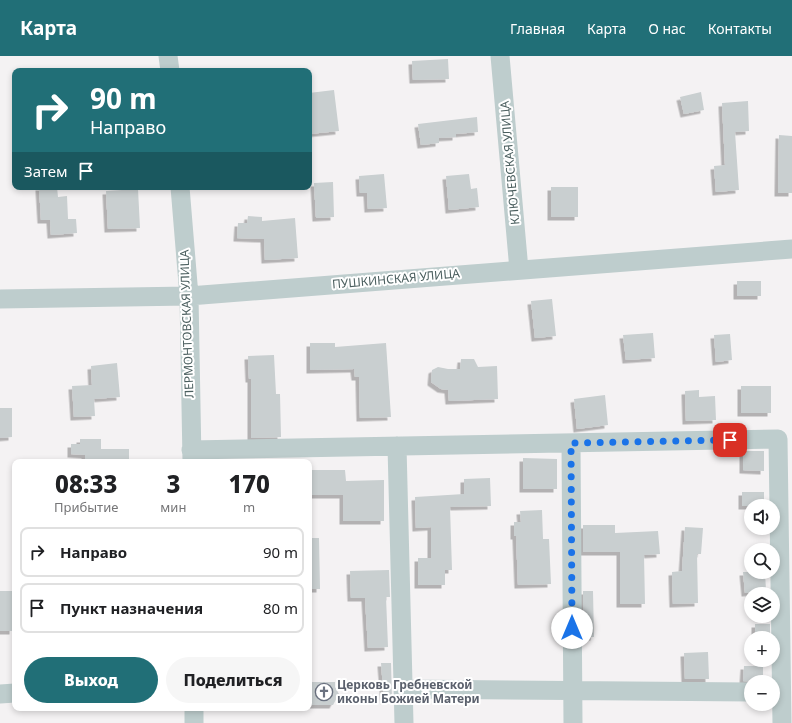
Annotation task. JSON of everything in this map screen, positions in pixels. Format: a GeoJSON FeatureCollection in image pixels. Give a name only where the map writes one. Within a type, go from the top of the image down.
{"type":"FeatureCollection","features":[{"type":"Feature","properties":{"kind":"street"},"geometry":{"type":"LineString","coordinates":[[168,56],[170,68]]}},
{"type":"Feature","properties":{"kind":"street","name":"КЛЮЧЕВСКАЯ УЛИЦА"},"geometry":{"type":"LineString","coordinates":[[500,56],[519,270]]}},
{"type":"Feature","properties":{"kind":"street","name":"ЛЕРМОНТОВСКАЯ УЛИЦА"},"geometry":{"type":"LineString","coordinates":[[180,190],[189,296],[191,456]]}},
{"type":"Feature","properties":{"kind":"street","name":"ПУШКИНСКАЯ УЛИЦА"},"geometry":{"type":"LineString","coordinates":[[0,298],[189,296],[792,249]]}},
{"type":"Feature","properties":{"kind":"street"},"geometry":{"type":"LineString","coordinates":[[191,456],[396,446],[778,439],[777,675]]}},
{"type":"Feature","properties":{"kind":"street"},"geometry":{"type":"LineString","coordinates":[[571,443],[573,723]]}},
{"type":"Feature","properties":{"kind":"street"},"geometry":{"type":"LineString","coordinates":[[396,446],[404,723]]}},
{"type":"Feature","properties":{"kind":"street"},"geometry":{"type":"LineString","coordinates":[[404,689],[744,692]]}},
{"type":"Feature","properties":{"kind":"street"},"geometry":{"type":"LineString","coordinates":[[0,694],[12,693]]}},
{"type":"Feature","properties":{"kind":"street"},"geometry":{"type":"LineString","coordinates":[[194,711],[194,723]]}},
{"type":"Feature","properties":{"kind":"street"},"geometry":{"type":"LineString","coordinates":[[780,711],[782,723]]}},
{"type":"Feature","properties":{"kind":"building"},"geometry":{"type":"Polygon","coordinates":[[[448,59],[449,79],[413,80],[412,61],[448,59]]]}},
{"type":"Feature","properties":{"kind":"building"},"geometry":{"type":"Polygon","coordinates":[[[334,90],[339,131],[312,134],[312,93],[334,90]]]}},
{"type":"Feature","properties":{"kind":"building"},"geometry":{"type":"Polygon","coordinates":[[[701,92],[704,110],[684,114],[680,97],[701,92]]]}},
{"type":"Feature","properties":{"kind":"building"},"geometry":{"type":"Polygon","coordinates":[[[748,101],[749,131],[735,132],[739,190],[716,192],[714,166],[725,165],[722,103],[748,101]]]}},
{"type":"Feature","properties":{"kind":"building"},"geometry":{"type":"Polygon","coordinates":[[[477,117],[478,132],[456,134],[456,137],[439,138],[439,143],[421,145],[418,124],[477,117]]]}},
{"type":"Feature","properties":{"kind":"building"},"geometry":{"type":"Polygon","coordinates":[[[779,135],[792,136],[792,193],[778,193],[779,135]]]}},
{"type":"Feature","properties":{"kind":"building"},"geometry":{"type":"Polygon","coordinates":[[[384,174],[387,208],[368,209],[367,193],[360,193],[359,176],[384,174]]]}},
{"type":"Feature","properties":{"kind":"building"},"geometry":{"type":"Polygon","coordinates":[[[469,174],[471,189],[477,188],[479,207],[449,210],[446,176],[469,174]]]}},
{"type":"Feature","properties":{"kind":"building"},"geometry":{"type":"Polygon","coordinates":[[[333,182],[334,217],[316,218],[314,183],[333,182]]]}},
{"type":"Feature","properties":{"kind":"building"},"geometry":{"type":"Polygon","coordinates":[[[551,187],[578,187],[578,217],[551,217],[551,187]]]}},
{"type":"Feature","properties":{"kind":"building"},"geometry":{"type":"Polygon","coordinates":[[[39,190],[57,190],[58,197],[67,196],[68,219],[76,219],[77,233],[51,235],[50,220],[41,220],[39,190]]]}},
{"type":"Feature","properties":{"kind":"building"},"geometry":{"type":"Polygon","coordinates":[[[138,190],[140,228],[108,229],[106,191],[138,190]]]}},
{"type":"Feature","properties":{"kind":"building"},"geometry":{"type":"Polygon","coordinates":[[[248,216],[262,217],[262,221],[295,218],[298,258],[265,260],[264,239],[237,238],[238,223],[247,223],[248,216]]]}},
{"type":"Feature","properties":{"kind":"building"},"geometry":{"type":"Polygon","coordinates":[[[737,281],[761,281],[761,296],[737,296],[737,281]]]}},
{"type":"Feature","properties":{"kind":"building"},"geometry":{"type":"Polygon","coordinates":[[[552,299],[556,336],[535,338],[531,301],[552,299]]]}},
{"type":"Feature","properties":{"kind":"building"},"geometry":{"type":"Polygon","coordinates":[[[653,333],[655,358],[626,360],[623,335],[653,333]]]}},
{"type":"Feature","properties":{"kind":"building"},"geometry":{"type":"Polygon","coordinates":[[[730,334],[732,360],[716,362],[714,335],[730,334]]]}},
{"type":"Feature","properties":{"kind":"building"},"geometry":{"type":"Polygon","coordinates":[[[310,343],[335,343],[335,347],[386,343],[391,417],[360,418],[359,377],[355,377],[354,369],[310,370],[310,343]]]}},
{"type":"Feature","properties":{"kind":"building"},"geometry":{"type":"Polygon","coordinates":[[[274,355],[276,394],[280,394],[281,437],[251,438],[251,379],[249,379],[248,356],[274,355]]]}},
{"type":"Feature","properties":{"kind":"building"},"geometry":{"type":"Polygon","coordinates":[[[461,359],[474,359],[478,367],[497,366],[498,399],[449,401],[448,390],[441,389],[431,382],[432,370],[438,367],[460,369],[461,359]]]}},
{"type":"Feature","properties":{"kind":"building"},"geometry":{"type":"Polygon","coordinates":[[[117,363],[120,397],[94,399],[95,416],[74,417],[72,386],[92,385],[91,366],[117,363]]]}},
{"type":"Feature","properties":{"kind":"building"},"geometry":{"type":"Polygon","coordinates":[[[741,386],[771,386],[771,413],[741,413],[741,386]]]}},
{"type":"Feature","properties":{"kind":"building"},"geometry":{"type":"Polygon","coordinates":[[[699,390],[699,397],[715,396],[716,420],[686,421],[685,391],[699,390]]]}},
{"type":"Feature","properties":{"kind":"building"},"geometry":{"type":"Polygon","coordinates":[[[605,395],[608,425],[577,429],[574,399],[605,395]]]}},
{"type":"Feature","properties":{"kind":"building"},"geometry":{"type":"Polygon","coordinates":[[[0,408],[12,408],[12,437],[0,438],[0,408]]]}},
{"type":"Feature","properties":{"kind":"building"},"geometry":{"type":"Polygon","coordinates":[[[80,439],[101,439],[101,449],[129,449],[129,459],[85,459],[85,455],[71,454],[71,444],[80,444],[80,439]]]}},
{"type":"Feature","properties":{"kind":"building"},"geometry":{"type":"Polygon","coordinates":[[[743,451],[764,451],[764,471],[743,470],[743,451]]]}},
{"type":"Feature","properties":{"kind":"building"},"geometry":{"type":"Polygon","coordinates":[[[523,458],[557,459],[557,489],[523,489],[523,458]]]}},
{"type":"Feature","properties":{"kind":"building"},"geometry":{"type":"Polygon","coordinates":[[[312,470],[345,470],[346,481],[384,480],[384,521],[343,521],[343,495],[312,495],[312,470]]]}},
{"type":"Feature","properties":{"kind":"building"},"geometry":{"type":"Polygon","coordinates":[[[490,478],[491,506],[450,507],[452,570],[445,570],[445,585],[418,585],[418,558],[431,558],[431,527],[416,528],[415,497],[464,494],[464,479],[490,478]]]}},
{"type":"Feature","properties":{"kind":"building"},"geometry":{"type":"Polygon","coordinates":[[[742,492],[764,492],[764,499],[744,499],[744,506],[742,506],[742,492]]]}},
{"type":"Feature","properties":{"kind":"building"},"geometry":{"type":"Polygon","coordinates":[[[542,510],[543,539],[549,539],[551,584],[518,585],[514,522],[521,522],[520,511],[542,510]]]}},
{"type":"Feature","properties":{"kind":"building"},"geometry":{"type":"Polygon","coordinates":[[[583,525],[615,525],[615,533],[658,531],[660,554],[644,555],[645,604],[620,604],[620,552],[583,552],[583,525]]]}},
{"type":"Feature","properties":{"kind":"building"},"geometry":{"type":"Polygon","coordinates":[[[685,527],[703,528],[701,554],[697,554],[698,603],[673,604],[672,572],[682,571],[685,527]]]}},
{"type":"Feature","properties":{"kind":"building"},"geometry":{"type":"Polygon","coordinates":[[[312,538],[319,538],[320,589],[312,589],[312,538]]]}},
{"type":"Feature","properties":{"kind":"building"},"geometry":{"type":"Polygon","coordinates":[[[389,570],[390,597],[386,597],[388,647],[368,648],[365,598],[351,598],[350,571],[389,570]]]}},
{"type":"Feature","properties":{"kind":"building"},"geometry":{"type":"Polygon","coordinates":[[[743,572],[744,579],[765,579],[766,587],[744,587],[743,572]]]}},
{"type":"Feature","properties":{"kind":"building"},"geometry":{"type":"Polygon","coordinates":[[[0,591],[12,591],[12,631],[0,631],[0,591]]]}},
{"type":"Feature","properties":{"kind":"building"},"geometry":{"type":"Polygon","coordinates":[[[583,591],[593,591],[594,637],[583,637],[583,591]]]}},
{"type":"Feature","properties":{"kind":"building"},"geometry":{"type":"Polygon","coordinates":[[[755,624],[770,624],[770,631],[755,631],[755,624]]]}},
{"type":"Feature","properties":{"kind":"building"},"geometry":{"type":"Polygon","coordinates":[[[708,652],[709,679],[685,679],[684,653],[708,652]]]}},
{"type":"Feature","properties":{"kind":"building"},"geometry":{"type":"Polygon","coordinates":[[[381,663],[391,663],[392,700],[384,701],[381,663]]]}},
{"type":"Feature","properties":{"kind":"building"},"geometry":{"type":"Polygon","coordinates":[[[744,666],[763,667],[763,675],[744,675],[743,681],[744,666]]]}},
{"type":"Feature","properties":{"kind":"building","name":"Церковь Гребневской иконы Божией Матери"},"geometry":{"type":"Polygon","coordinates":[[[312,682],[335,682],[335,687],[339,694],[333,705],[312,705],[312,682]]]}},
{"type":"Feature","properties":{"kind":"place","name":"Церковь Гребневской иконы Божией Матери"},"geometry":{"type":"Point","coordinates":[324,692]}},
{"type":"Feature","properties":{"kind":"route"},"geometry":{"type":"LineString","coordinates":[[572,628],[571,443],[730,440]]}}]}
